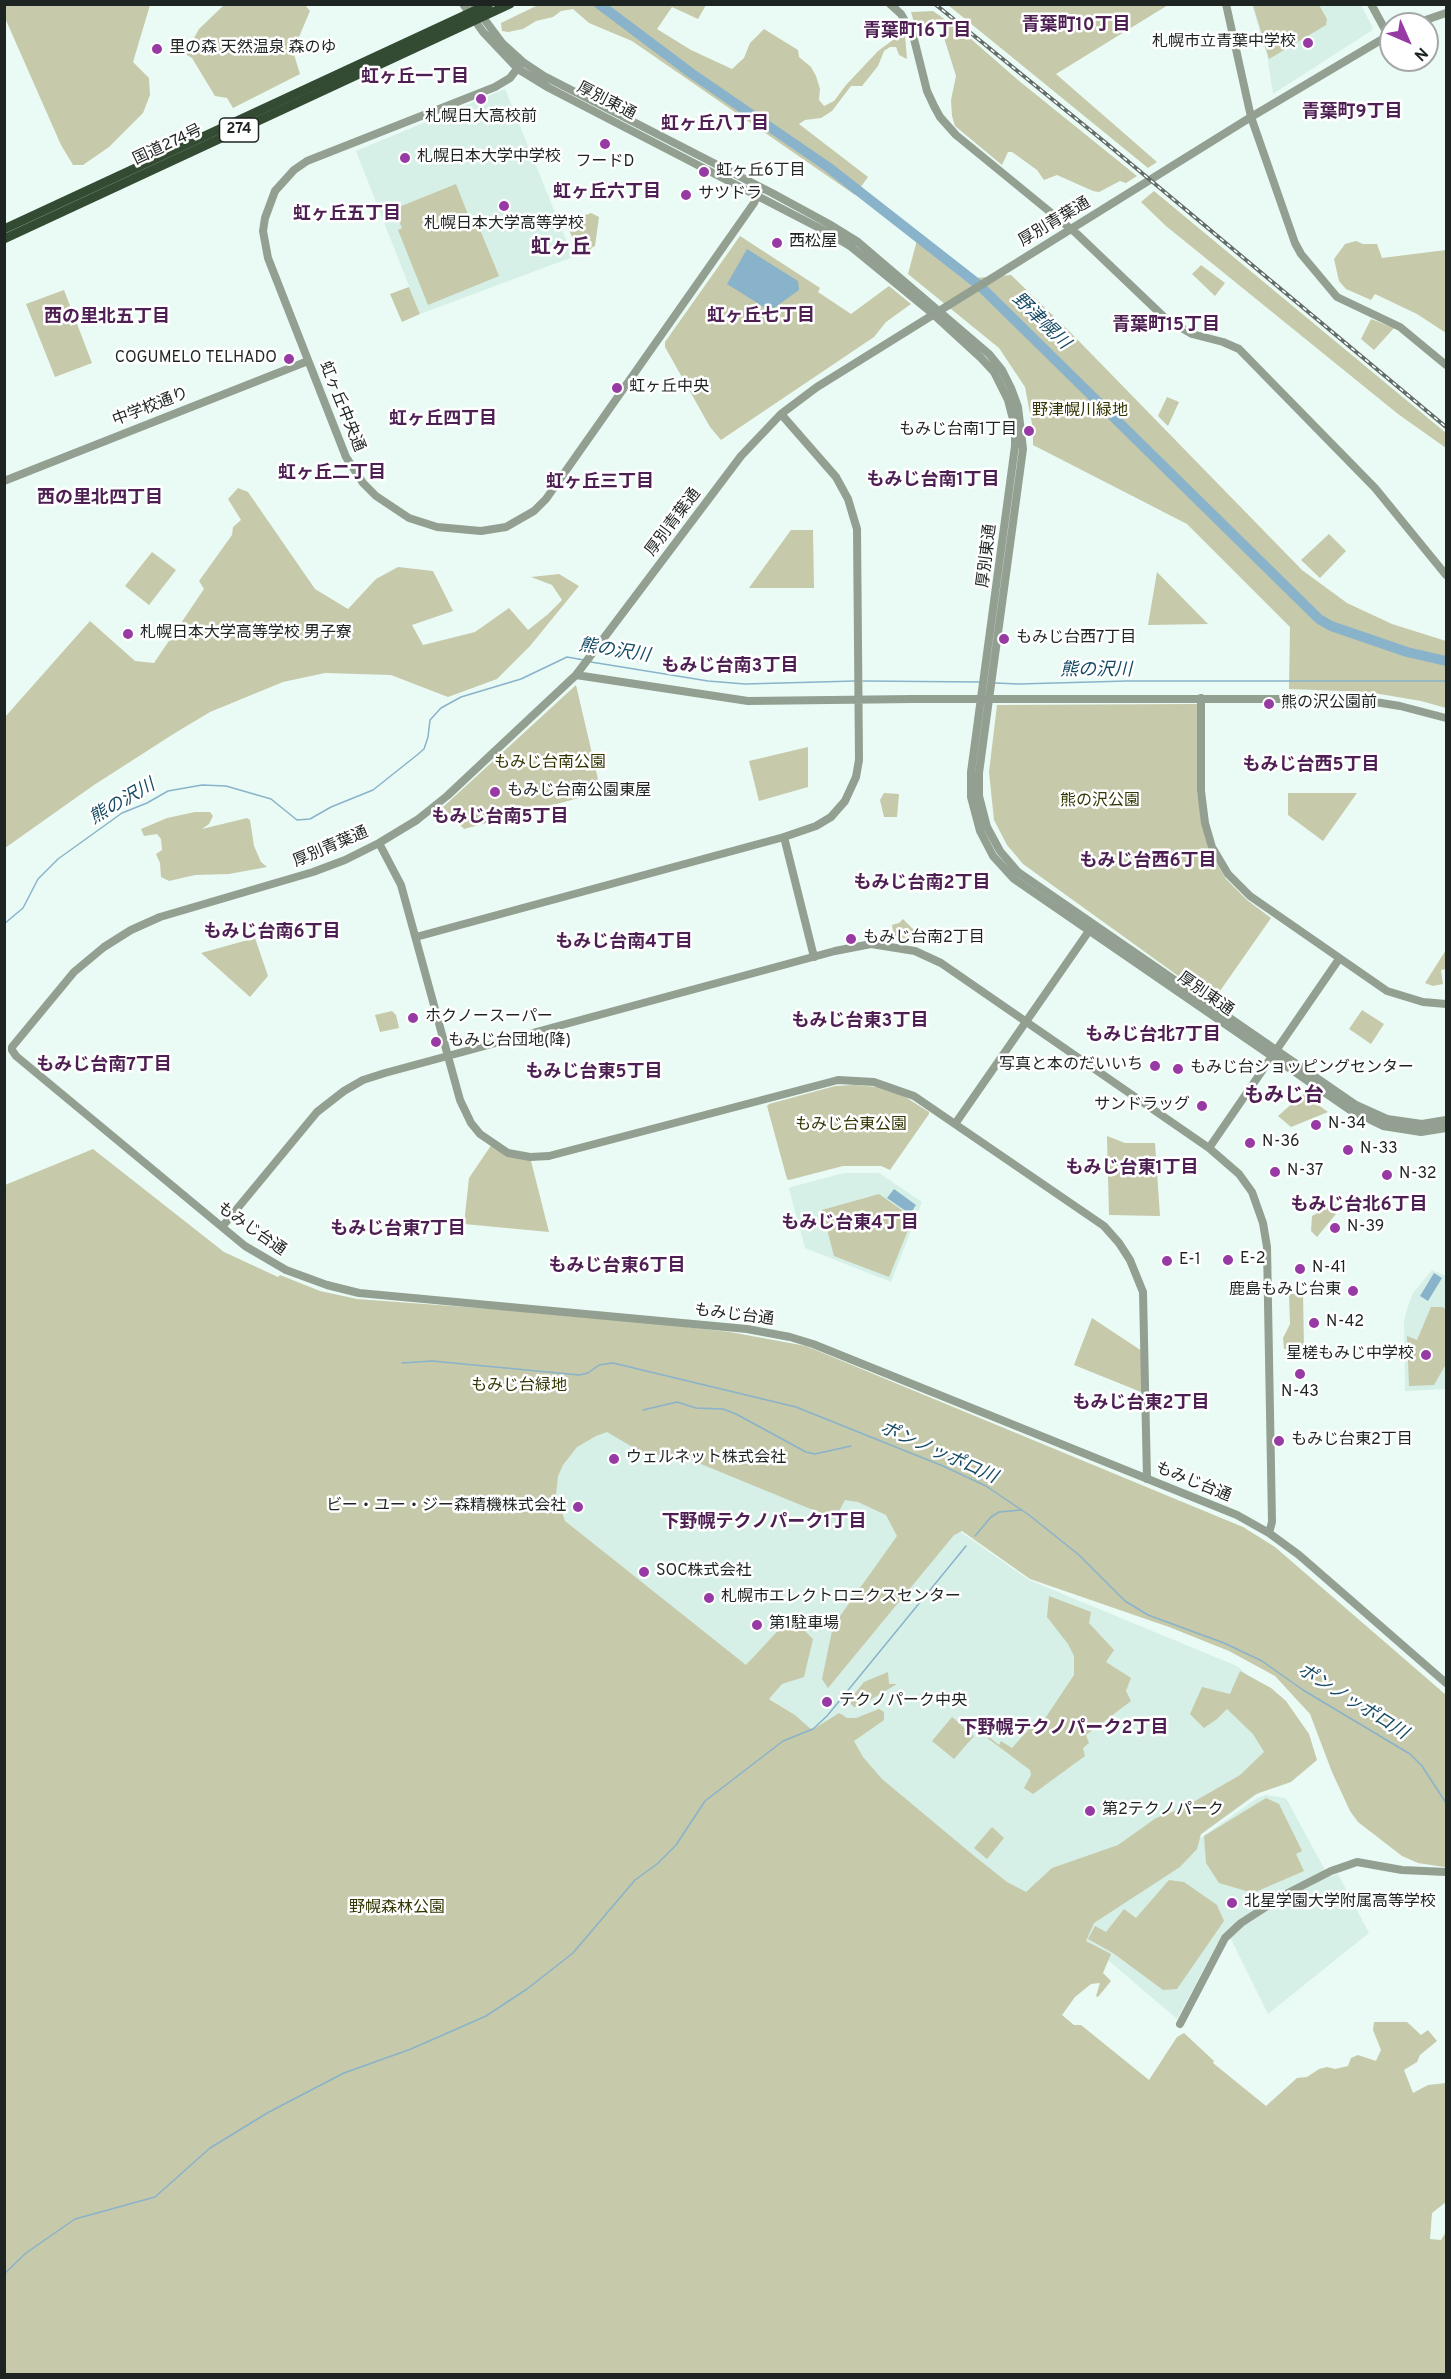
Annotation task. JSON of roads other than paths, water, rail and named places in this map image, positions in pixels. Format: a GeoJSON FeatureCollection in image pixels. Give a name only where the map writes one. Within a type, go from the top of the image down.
{"type":"FeatureCollection","features":[{"type":"Feature","properties":{"kind":"highway","name":"274"},"geometry":{"type":"LineString","coordinates":[[475,13],[489,4]]}},
{"type":"Feature","properties":{"kind":"highway","name":"274"},"geometry":{"type":"LineString","coordinates":[[475,13],[510,4]]}},
{"type":"Feature","properties":{"kind":"highway","name":"国道274号"},"geometry":{"type":"LineString","coordinates":[[4,229],[475,13]]}},
{"type":"Feature","properties":{"kind":"highway","name":"国道274号"},"geometry":{"type":"LineString","coordinates":[[4,239],[475,13]]}},
{"type":"Feature","properties":{"kind":"street","name":"厚別東通"},"geometry":{"type":"LineString","coordinates":[[463,4],[475,13],[520,65],[544,76],[586,103],[759,191],[849,246],[937,312],[994,372],[1008,400],[1015,427],[1015,446],[985,700],[971,780],[971,797],[980,831],[993,856],[1014,879],[1090,928],[1350,1110],[1383,1126],[1421,1132],[1446,1128]]}},
{"type":"Feature","properties":{"kind":"street"},"geometry":{"type":"LineString","coordinates":[[890,4],[902,14],[913,35],[927,91],[940,117],[956,135],[1071,229],[1166,318],[1192,334],[1223,342],[1239,349],[1375,488],[1446,575]]}},
{"type":"Feature","properties":{"kind":"street"},"geometry":{"type":"LineString","coordinates":[[1226,4],[1251,117],[1295,243],[1301,254],[1337,297],[1400,327],[1446,365]]}},
{"type":"Feature","properties":{"kind":"street"},"geometry":{"type":"LineString","coordinates":[[1371,4],[1379,17]]}},
{"type":"Feature","properties":{"kind":"street","name":"厚別青葉通"},"geometry":{"type":"LineString","coordinates":[[12,1047],[74,972],[131,930],[160,917],[319,871],[379,843],[417,820],[447,796],[578,672],[741,456],[781,414],[817,387],[974,288],[1379,40]]}},
{"type":"Feature","properties":{"kind":"street","name":"虹ヶ丘中央通"},"geometry":{"type":"LineString","coordinates":[[520,65],[510,78],[495,87],[307,161],[294,170],[275,191],[265,218],[263,231],[265,249],[346,457],[363,483],[376,496],[409,518],[437,527],[481,531],[506,526],[524,518],[546,499],[759,191]]}},
{"type":"Feature","properties":{"kind":"street","name":"中学校通り"},"geometry":{"type":"LineString","coordinates":[[4,481],[308,361]]}},
{"type":"Feature","properties":{"kind":"street"},"geometry":{"type":"LineString","coordinates":[[416,937],[784,837],[816,826],[831,817],[851,791],[859,760],[857,529],[848,499],[836,477],[781,414]]}},
{"type":"Feature","properties":{"kind":"street"},"geometry":{"type":"LineString","coordinates":[[578,672],[748,701],[858,696],[985,700],[1356,699],[1400,706],[1446,718]]}},
{"type":"Feature","properties":{"kind":"street"},"geometry":{"type":"LineString","coordinates":[[1201,698],[1201,791],[1204,812],[1212,847],[1220,862],[1238,885],[1339,959],[1388,991],[1423,1002],[1446,1004]]}},
{"type":"Feature","properties":{"kind":"street"},"geometry":{"type":"LineString","coordinates":[[784,837],[814,957]]}},
{"type":"Feature","properties":{"kind":"street"},"geometry":{"type":"LineString","coordinates":[[379,843],[401,885],[460,1100],[471,1123],[492,1144],[508,1153],[530,1157],[568,1152],[838,1080],[874,1082],[914,1096],[1104,1226],[1119,1243],[1136,1271],[1143,1292],[1147,1479]]}},
{"type":"Feature","properties":{"kind":"street"},"geometry":{"type":"LineString","coordinates":[[955,1124],[1090,928]]}},
{"type":"Feature","properties":{"kind":"street"},"geometry":{"type":"LineString","coordinates":[[222,1227],[306,1124],[344,1090],[385,1073],[814,957],[871,944],[915,951],[941,963],[1209,1148],[1239,1174],[1252,1192],[1266,1236],[1272,1522],[1269,1533]]}},
{"type":"Feature","properties":{"kind":"street"},"geometry":{"type":"LineString","coordinates":[[1209,1148],[1339,959]]}},
{"type":"Feature","properties":{"kind":"street","name":"もみじ台通"},"geometry":{"type":"LineString","coordinates":[[12,1047],[16,1056],[245,1246],[286,1270],[327,1285],[359,1293],[747,1329],[790,1337],[1237,1515],[1269,1533],[1299,1555],[1446,1683]]}},
{"type":"Feature","properties":{"kind":"street","name":"厚別東通"},"geometry":{"type":"LineString","coordinates":[[1274,1055],[1356,1105],[1387,1119],[1422,1124],[1446,1120]]}},
{"type":"Feature","properties":{"kind":"street"},"geometry":{"type":"LineString","coordinates":[[1180,2024],[1225,1938],[1241,1923],[1286,1894],[1331,1871],[1357,1862],[1402,1870],[1446,1872]]}},
{"type":"Feature","properties":{"kind":"water"},"geometry":{"type":"Polygon","coordinates":[[[747,249],[798,281],[799,290],[774,308],[770,306],[767,309],[727,284],[747,249]]]}},
{"type":"Feature","properties":{"kind":"water"},"geometry":{"type":"Polygon","coordinates":[[[894,1189],[916,1205],[910,1214],[887,1198],[894,1189]]]}},
{"type":"Feature","properties":{"kind":"water"},"geometry":{"type":"Polygon","coordinates":[[[1434,1273],[1442,1278],[1428,1301],[1420,1296],[1434,1273]]]}},
{"type":"Feature","properties":{"kind":"waterway","name":"野津幌川"},"geometry":{"type":"LineString","coordinates":[[599,4],[691,73],[828,167],[979,285],[1319,619],[1331,626],[1407,652],[1446,661]]}},
{"type":"Feature","properties":{"kind":"waterway","name":"熊の沢川"},"geometry":{"type":"LineString","coordinates":[[4,924],[23,908],[38,879],[58,859],[122,813],[168,791],[202,785],[226,786],[271,799],[297,820],[310,819],[331,807],[373,790],[417,755],[424,749],[430,720],[441,708],[461,697],[521,679],[567,657],[584,660]]}},
{"type":"Feature","properties":{"kind":"waterway","name":"熊の沢川"},"geometry":{"type":"LineString","coordinates":[[591,662],[708,681],[745,684],[855,681]]}},
{"type":"Feature","properties":{"kind":"waterway","name":"熊の沢川"},"geometry":{"type":"LineString","coordinates":[[863,681],[981,682]]}},
{"type":"Feature","properties":{"kind":"waterway","name":"熊の沢川"},"geometry":{"type":"LineString","coordinates":[[995,683],[1446,681]]}},
{"type":"Feature","properties":{"kind":"waterway","name":"ポンノッポロ川"},"geometry":{"type":"LineString","coordinates":[[402,1363],[432,1361],[579,1375],[588,1373],[599,1365],[613,1363],[796,1407],[943,1466],[986,1486],[1029,1515],[1079,1555],[1125,1601],[1148,1615],[1224,1643],[1262,1661],[1303,1690],[1410,1754],[1422,1766],[1446,1803]]}},
{"type":"Feature","properties":{"kind":"waterway"},"geometry":{"type":"LineString","coordinates":[[643,1410],[677,1402],[696,1408],[723,1409],[806,1452],[815,1454],[851,1446]]}},
{"type":"Feature","properties":{"kind":"waterway"},"geometry":{"type":"LineString","coordinates":[[975,1536],[991,1517],[999,1512],[1021,1510]]}},
{"type":"Feature","properties":{"kind":"waterway"},"geometry":{"type":"LineString","coordinates":[[4,2274],[26,2253],[75,2219],[155,2197],[210,2148],[269,2112],[344,2073],[411,2049],[486,2016],[527,1989],[573,1953],[635,1880],[657,1864],[676,1845],[705,1801],[783,1741],[813,1729],[827,1716],[966,1546]]}},
{"type":"Feature","properties":{"kind":"railway"},"geometry":{"type":"LineString","coordinates":[[935,4],[1106,143],[1446,427]]}},
{"type":"Feature","properties":{"kind":"place","name":"札幌市立青葉中学校"},"geometry":{"type":"Point","coordinates":[1308,43]}},
{"type":"Feature","properties":{"kind":"place","name":"里の森 天然温泉 森のゆ"},"geometry":{"type":"Point","coordinates":[157,49]}},
{"type":"Feature","properties":{"kind":"place","name":"札幌日大高校前"},"geometry":{"type":"Point","coordinates":[481,99]}},
{"type":"Feature","properties":{"kind":"place","name":"フードD"},"geometry":{"type":"Point","coordinates":[605,144]}},
{"type":"Feature","properties":{"kind":"place","name":"札幌日本大学中学校"},"geometry":{"type":"Point","coordinates":[405,158]}},
{"type":"Feature","properties":{"kind":"place","name":"虹ヶ丘6丁目"},"geometry":{"type":"Point","coordinates":[704,172]}},
{"type":"Feature","properties":{"kind":"place","name":"サツドラ"},"geometry":{"type":"Point","coordinates":[686,195]}},
{"type":"Feature","properties":{"kind":"place","name":"札幌日本大学高等学校"},"geometry":{"type":"Point","coordinates":[504,206]}},
{"type":"Feature","properties":{"kind":"place","name":"西松屋"},"geometry":{"type":"Point","coordinates":[777,243]}},
{"type":"Feature","properties":{"kind":"place","name":"COGUMELO TELHADO"},"geometry":{"type":"Point","coordinates":[289,359]}},
{"type":"Feature","properties":{"kind":"place","name":"虹ヶ丘中央"},"geometry":{"type":"Point","coordinates":[617,388]}},
{"type":"Feature","properties":{"kind":"place","name":"もみじ台南1丁目"},"geometry":{"type":"Point","coordinates":[1029,431]}},
{"type":"Feature","properties":{"kind":"place","name":"札幌日本大学高等学校 男子寮"},"geometry":{"type":"Point","coordinates":[128,634]}},
{"type":"Feature","properties":{"kind":"place","name":"もみじ台西7丁目"},"geometry":{"type":"Point","coordinates":[1004,639]}},
{"type":"Feature","properties":{"kind":"place","name":"熊の沢公園前"},"geometry":{"type":"Point","coordinates":[1269,704]}},
{"type":"Feature","properties":{"kind":"place","name":"もみじ台南公園東屋"},"geometry":{"type":"Point","coordinates":[495,792]}},
{"type":"Feature","properties":{"kind":"place","name":"もみじ台南2丁目"},"geometry":{"type":"Point","coordinates":[851,939]}},
{"type":"Feature","properties":{"kind":"place","name":"ホクノースーパー"},"geometry":{"type":"Point","coordinates":[413,1018]}},
{"type":"Feature","properties":{"kind":"place","name":"もみじ台団地(降)"},"geometry":{"type":"Point","coordinates":[436,1042]}},
{"type":"Feature","properties":{"kind":"place","name":"写真と本のだいいち"},"geometry":{"type":"Point","coordinates":[1155,1066]}},
{"type":"Feature","properties":{"kind":"place","name":"もみじ台ショッピングセンター"},"geometry":{"type":"Point","coordinates":[1178,1069]}},
{"type":"Feature","properties":{"kind":"place","name":"サンドラッグ"},"geometry":{"type":"Point","coordinates":[1202,1106]}},
{"type":"Feature","properties":{"kind":"place","name":"N-34"},"geometry":{"type":"Point","coordinates":[1316,1125]}},
{"type":"Feature","properties":{"kind":"place","name":"N-36"},"geometry":{"type":"Point","coordinates":[1250,1143]}},
{"type":"Feature","properties":{"kind":"place","name":"N-33"},"geometry":{"type":"Point","coordinates":[1348,1150]}},
{"type":"Feature","properties":{"kind":"place","name":"N-37"},"geometry":{"type":"Point","coordinates":[1275,1172]}},
{"type":"Feature","properties":{"kind":"place","name":"N-32"},"geometry":{"type":"Point","coordinates":[1387,1175]}},
{"type":"Feature","properties":{"kind":"place","name":"N-39"},"geometry":{"type":"Point","coordinates":[1335,1228]}},
{"type":"Feature","properties":{"kind":"place","name":"E-2"},"geometry":{"type":"Point","coordinates":[1228,1260]}},
{"type":"Feature","properties":{"kind":"place","name":"E-1"},"geometry":{"type":"Point","coordinates":[1167,1261]}},
{"type":"Feature","properties":{"kind":"place","name":"N-41"},"geometry":{"type":"Point","coordinates":[1300,1269]}},
{"type":"Feature","properties":{"kind":"place","name":"鹿島もみじ台東"},"geometry":{"type":"Point","coordinates":[1353,1291]}},
{"type":"Feature","properties":{"kind":"place","name":"N-42"},"geometry":{"type":"Point","coordinates":[1314,1323]}},
{"type":"Feature","properties":{"kind":"place","name":"星槎もみじ中学校"},"geometry":{"type":"Point","coordinates":[1426,1355]}},
{"type":"Feature","properties":{"kind":"place","name":"N-43"},"geometry":{"type":"Point","coordinates":[1300,1374]}},
{"type":"Feature","properties":{"kind":"place","name":"もみじ台東2丁目"},"geometry":{"type":"Point","coordinates":[1279,1441]}},
{"type":"Feature","properties":{"kind":"place","name":"ウェルネット株式会社"},"geometry":{"type":"Point","coordinates":[614,1459]}},
{"type":"Feature","properties":{"kind":"place","name":"ビー・ユー・ジー森精機株式会社"},"geometry":{"type":"Point","coordinates":[578,1507]}},
{"type":"Feature","properties":{"kind":"place","name":"SOC株式会社"},"geometry":{"type":"Point","coordinates":[644,1572]}},
{"type":"Feature","properties":{"kind":"place","name":"札幌市エレクトロニクスセンター"},"geometry":{"type":"Point","coordinates":[709,1598]}},
{"type":"Feature","properties":{"kind":"place","name":"第1駐車場"},"geometry":{"type":"Point","coordinates":[757,1625]}},
{"type":"Feature","properties":{"kind":"place","name":"テクノパーク中央"},"geometry":{"type":"Point","coordinates":[827,1702]}},
{"type":"Feature","properties":{"kind":"place","name":"第2テクノパーク"},"geometry":{"type":"Point","coordinates":[1090,1811]}},
{"type":"Feature","properties":{"kind":"place","name":"北星学園大学附属高等学校"},"geometry":{"type":"Point","coordinates":[1232,1903]}},
{"type":"Feature","properties":{"kind":"district","name":"青葉町10丁目"},"geometry":{"type":"Point","coordinates":[1076,26]}},
{"type":"Feature","properties":{"kind":"district","name":"青葉町16丁目"},"geometry":{"type":"Point","coordinates":[917,32]}},
{"type":"Feature","properties":{"kind":"district","name":"虹ヶ丘一丁目"},"geometry":{"type":"Point","coordinates":[415,78]}},
{"type":"Feature","properties":{"kind":"district","name":"青葉町9丁目"},"geometry":{"type":"Point","coordinates":[1352,113]}},
{"type":"Feature","properties":{"kind":"district","name":"虹ヶ丘八丁目"},"geometry":{"type":"Point","coordinates":[715,125]}},
{"type":"Feature","properties":{"kind":"district","name":"虹ヶ丘六丁目"},"geometry":{"type":"Point","coordinates":[607,193]}},
{"type":"Feature","properties":{"kind":"district","name":"虹ヶ丘五丁目"},"geometry":{"type":"Point","coordinates":[347,215]}},
{"type":"Feature","properties":{"kind":"district","name":"虹ヶ丘"},"geometry":{"type":"Point","coordinates":[561,249]}},
{"type":"Feature","properties":{"kind":"district","name":"虹ヶ丘七丁目"},"geometry":{"type":"Point","coordinates":[761,317]}},
{"type":"Feature","properties":{"kind":"district","name":"西の里北五丁目"},"geometry":{"type":"Point","coordinates":[107,318]}},
{"type":"Feature","properties":{"kind":"district","name":"青葉町15丁目"},"geometry":{"type":"Point","coordinates":[1166,326]}},
{"type":"Feature","properties":{"kind":"district","name":"虹ヶ丘四丁目"},"geometry":{"type":"Point","coordinates":[443,420]}},
{"type":"Feature","properties":{"kind":"district","name":"虹ヶ丘二丁目"},"geometry":{"type":"Point","coordinates":[332,474]}},
{"type":"Feature","properties":{"kind":"district","name":"もみじ台南1丁目"},"geometry":{"type":"Point","coordinates":[933,481]}},
{"type":"Feature","properties":{"kind":"district","name":"虹ヶ丘三丁目"},"geometry":{"type":"Point","coordinates":[600,483]}},
{"type":"Feature","properties":{"kind":"district","name":"西の里北四丁目"},"geometry":{"type":"Point","coordinates":[100,499]}},
{"type":"Feature","properties":{"kind":"district","name":"もみじ台南3丁目"},"geometry":{"type":"Point","coordinates":[730,667]}},
{"type":"Feature","properties":{"kind":"district","name":"もみじ台西5丁目"},"geometry":{"type":"Point","coordinates":[1311,766]}},
{"type":"Feature","properties":{"kind":"district","name":"もみじ台南5丁目"},"geometry":{"type":"Point","coordinates":[500,818]}},
{"type":"Feature","properties":{"kind":"district","name":"もみじ台西6丁目"},"geometry":{"type":"Point","coordinates":[1148,862]}},
{"type":"Feature","properties":{"kind":"district","name":"もみじ台南2丁目"},"geometry":{"type":"Point","coordinates":[922,884]}},
{"type":"Feature","properties":{"kind":"district","name":"もみじ台南6丁目"},"geometry":{"type":"Point","coordinates":[272,933]}},
{"type":"Feature","properties":{"kind":"district","name":"もみじ台南4丁目"},"geometry":{"type":"Point","coordinates":[624,943]}},
{"type":"Feature","properties":{"kind":"district","name":"もみじ台東3丁目"},"geometry":{"type":"Point","coordinates":[860,1022]}},
{"type":"Feature","properties":{"kind":"district","name":"もみじ台北7丁目"},"geometry":{"type":"Point","coordinates":[1153,1036]}},
{"type":"Feature","properties":{"kind":"district","name":"もみじ台南7丁目"},"geometry":{"type":"Point","coordinates":[104,1066]}},
{"type":"Feature","properties":{"kind":"district","name":"もみじ台東5丁目"},"geometry":{"type":"Point","coordinates":[594,1073]}},
{"type":"Feature","properties":{"kind":"district","name":"もみじ台"},"geometry":{"type":"Point","coordinates":[1284,1097]}},
{"type":"Feature","properties":{"kind":"district","name":"もみじ台東1丁目"},"geometry":{"type":"Point","coordinates":[1132,1169]}},
{"type":"Feature","properties":{"kind":"district","name":"もみじ台北6丁目"},"geometry":{"type":"Point","coordinates":[1359,1206]}},
{"type":"Feature","properties":{"kind":"district","name":"もみじ台東4丁目"},"geometry":{"type":"Point","coordinates":[850,1224]}},
{"type":"Feature","properties":{"kind":"district","name":"もみじ台東7丁目"},"geometry":{"type":"Point","coordinates":[398,1230]}},
{"type":"Feature","properties":{"kind":"district","name":"もみじ台東6丁目"},"geometry":{"type":"Point","coordinates":[617,1267]}},
{"type":"Feature","properties":{"kind":"district","name":"もみじ台東2丁目"},"geometry":{"type":"Point","coordinates":[1141,1404]}},
{"type":"Feature","properties":{"kind":"district","name":"下野幌テクノパーク1丁目"},"geometry":{"type":"Point","coordinates":[764,1523]}},
{"type":"Feature","properties":{"kind":"district","name":"下野幌テクノパーク2丁目"},"geometry":{"type":"Point","coordinates":[1064,1729]}},
{"type":"Feature","properties":{"kind":"park label","name":"野津幌川緑地"},"geometry":{"type":"Point","coordinates":[1080,412]}},
{"type":"Feature","properties":{"kind":"park label","name":"もみじ台南公園"},"geometry":{"type":"Point","coordinates":[550,764]}},
{"type":"Feature","properties":{"kind":"park label","name":"熊の沢公園"},"geometry":{"type":"Point","coordinates":[1100,802]}},
{"type":"Feature","properties":{"kind":"park label","name":"もみじ台東公園"},"geometry":{"type":"Point","coordinates":[851,1126]}},
{"type":"Feature","properties":{"kind":"park label","name":"もみじ台緑地"},"geometry":{"type":"Point","coordinates":[519,1387]}},
{"type":"Feature","properties":{"kind":"park label","name":"野幌森林公園"},"geometry":{"type":"Point","coordinates":[397,1909]}}]}
